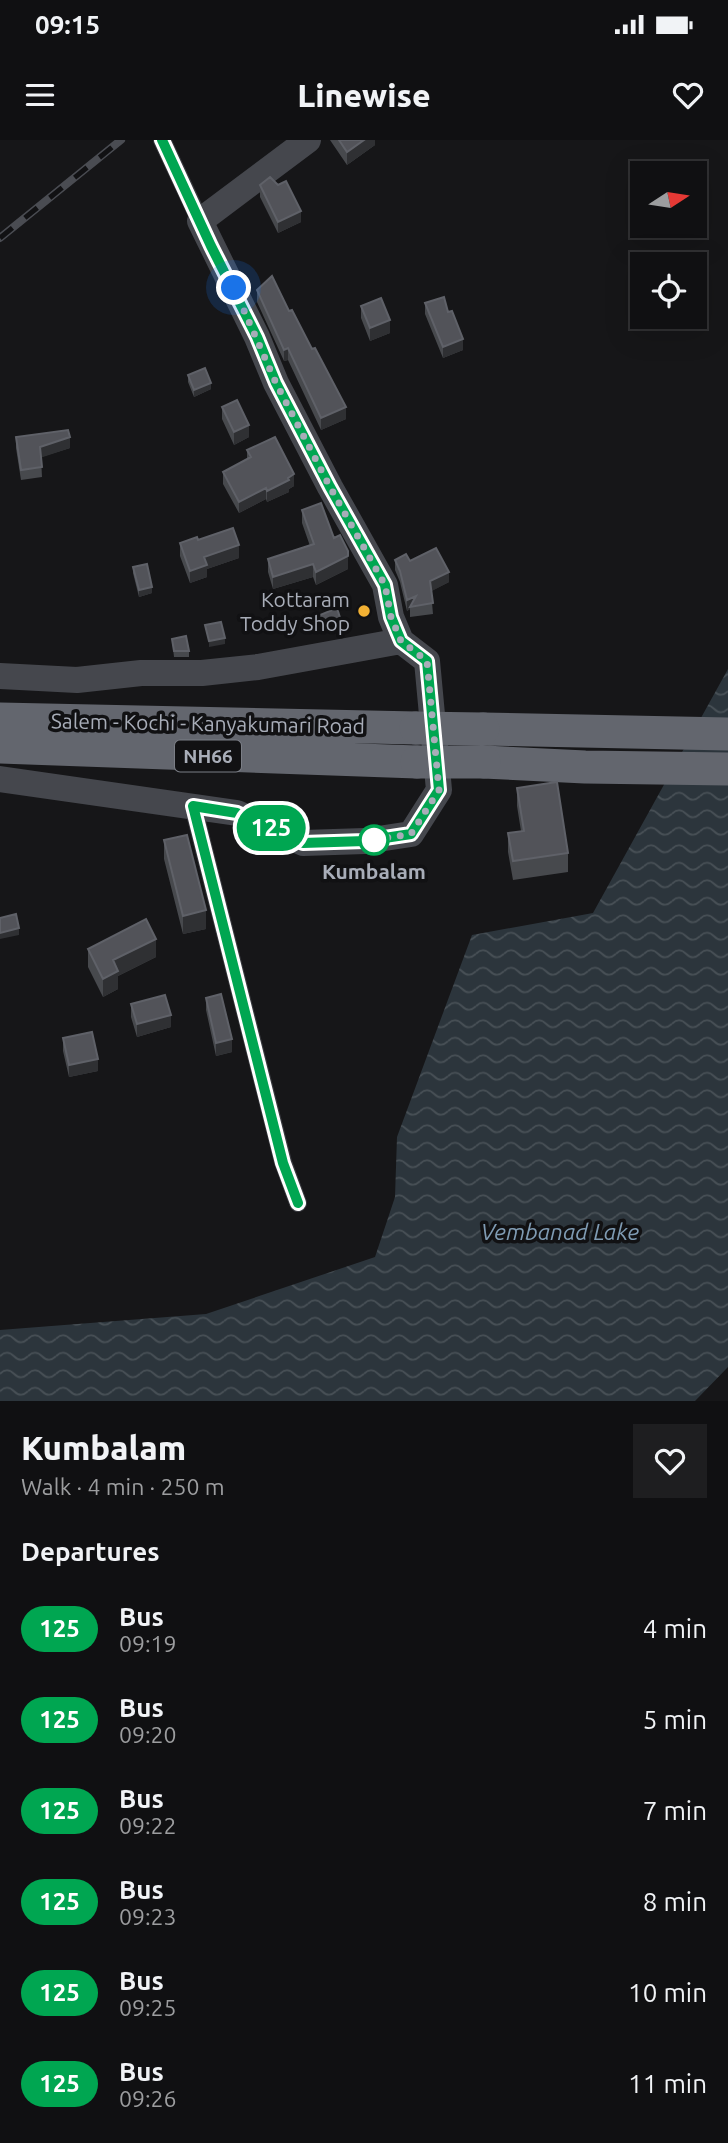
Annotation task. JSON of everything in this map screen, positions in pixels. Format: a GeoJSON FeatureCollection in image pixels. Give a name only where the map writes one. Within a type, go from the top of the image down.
{"type":"FeatureCollection","features":[{"type":"Feature","properties":{"kind":"highway","name":"Salem - Kochi - Kanyakumari Road"},"geometry":{"type":"LineString","coordinates":[[0,719],[424,714]]}},
{"type":"Feature","properties":{"kind":"highway","name":"NH66"},"geometry":{"type":"LineString","coordinates":[[424,714],[483,729],[728,734]]}},
{"type":"Feature","properties":{"kind":"highway","name":"Salem - Kochi - Kanyakumari Road"},"geometry":{"type":"LineString","coordinates":[[0,747],[240,757],[728,769]]}},
{"type":"Feature","properties":{"kind":"street"},"geometry":{"type":"LineString","coordinates":[[0,779],[237,813],[303,843],[365,841],[411,834],[439,790],[424,714],[427,661],[401,641],[391,617],[385,585],[276,383],[257,337],[162,140]]}},
{"type":"Feature","properties":{"kind":"street"},"geometry":{"type":"LineString","coordinates":[[200,221],[308,140]]}},
{"type":"Feature","properties":{"kind":"street"},"geometry":{"type":"LineString","coordinates":[[0,676],[77,680],[141,673],[202,673],[258,667],[401,641]]}},
{"type":"Feature","properties":{"kind":"street"},"geometry":{"type":"LineString","coordinates":[[193,806],[283,1163],[298,1203]]}},
{"type":"Feature","properties":{"kind":"water","name":"Vembanad Lake"},"geometry":{"type":"Polygon","coordinates":[[[728,669],[728,1367],[695,1401],[0,1401],[0,1330],[206,1314],[375,1257],[395,1197],[397,1137],[472,935],[593,913],[728,669]]]}},
{"type":"Feature","properties":{"kind":"building"},"geometry":{"type":"Polygon","coordinates":[[[339,140],[364,140],[347,152],[339,140]]]}},
{"type":"Feature","properties":{"kind":"building"},"geometry":{"type":"Polygon","coordinates":[[[270,177],[278,185],[286,181],[301,211],[278,222],[260,185],[270,177]]]}},
{"type":"Feature","properties":{"kind":"building"},"geometry":{"type":"Polygon","coordinates":[[[272,276],[289,311],[292,310],[312,349],[315,348],[346,407],[321,418],[288,348],[284,350],[257,290],[272,276]]]}},
{"type":"Feature","properties":{"kind":"building"},"geometry":{"type":"Polygon","coordinates":[[[444,297],[448,312],[452,311],[463,339],[443,347],[425,303],[444,297]]]}},
{"type":"Feature","properties":{"kind":"building"},"geometry":{"type":"Polygon","coordinates":[[[381,298],[390,320],[370,328],[361,306],[381,298]]]}},
{"type":"Feature","properties":{"kind":"building"},"geometry":{"type":"Polygon","coordinates":[[[205,368],[211,383],[194,390],[188,375],[205,368]]]}},
{"type":"Feature","properties":{"kind":"building"},"geometry":{"type":"Polygon","coordinates":[[[237,400],[249,425],[234,432],[222,407],[237,400]]]}},
{"type":"Feature","properties":{"kind":"building"},"geometry":{"type":"Polygon","coordinates":[[[68,430],[70,437],[40,447],[42,467],[21,470],[16,437],[68,430]]]}},
{"type":"Feature","properties":{"kind":"building"},"geometry":{"type":"Polygon","coordinates":[[[275,437],[294,474],[289,480],[239,502],[223,472],[251,457],[247,450],[275,437]]]}},
{"type":"Feature","properties":{"kind":"building"},"geometry":{"type":"Polygon","coordinates":[[[321,503],[334,538],[340,535],[348,556],[316,572],[313,564],[273,577],[268,559],[314,544],[302,510],[321,503]]]}},
{"type":"Feature","properties":{"kind":"building"},"geometry":{"type":"Polygon","coordinates":[[[233,528],[239,545],[204,557],[207,565],[190,571],[180,543],[233,528]]]}},
{"type":"Feature","properties":{"kind":"building"},"geometry":{"type":"Polygon","coordinates":[[[436,548],[449,572],[430,581],[433,603],[410,607],[416,596],[407,600],[395,560],[406,554],[410,561],[436,548]]]}},
{"type":"Feature","properties":{"kind":"building"},"geometry":{"type":"Polygon","coordinates":[[[147,564],[152,587],[139,590],[133,567],[147,564]]]}},
{"type":"Feature","properties":{"kind":"building"},"geometry":{"type":"Polygon","coordinates":[[[337,608],[341,621],[324,627],[320,615],[337,608]]]}},
{"type":"Feature","properties":{"kind":"building"},"geometry":{"type":"Polygon","coordinates":[[[221,622],[225,638],[209,641],[205,625],[221,622]]]}},
{"type":"Feature","properties":{"kind":"building"},"geometry":{"type":"Polygon","coordinates":[[[186,636],[189,651],[174,651],[172,639],[186,636]]]}},
{"type":"Feature","properties":{"kind":"building"},"geometry":{"type":"Polygon","coordinates":[[[557,782],[568,853],[513,861],[508,833],[524,831],[517,788],[557,782]]]}},
{"type":"Feature","properties":{"kind":"building"},"geometry":{"type":"Polygon","coordinates":[[[187,835],[206,910],[183,916],[164,840],[187,835]]]}},
{"type":"Feature","properties":{"kind":"building"},"geometry":{"type":"Polygon","coordinates":[[[16,914],[19,928],[0,933],[0,918],[16,914]]]}},
{"type":"Feature","properties":{"kind":"building"},"geometry":{"type":"Polygon","coordinates":[[[146,919],[156,939],[113,960],[118,971],[103,979],[88,949],[146,919]]]}},
{"type":"Feature","properties":{"kind":"building"},"geometry":{"type":"Polygon","coordinates":[[[221,994],[232,1039],[216,1043],[206,998],[221,994]]]}},
{"type":"Feature","properties":{"kind":"building"},"geometry":{"type":"Polygon","coordinates":[[[165,995],[171,1015],[137,1024],[131,1004],[165,995]]]}},
{"type":"Feature","properties":{"kind":"building"},"geometry":{"type":"Polygon","coordinates":[[[92,1032],[98,1059],[69,1065],[63,1038],[92,1032]]]}},
{"type":"Feature","properties":{"kind":"railway"},"geometry":{"type":"LineString","coordinates":[[0,238],[121,140]]}},
{"type":"Feature","properties":{"kind":"bus line","name":"125"},"geometry":{"type":"LineString","coordinates":[[162,140],[257,337],[276,383],[385,585],[391,617],[401,641],[427,661],[439,790],[411,834],[365,841],[303,843],[237,813],[193,806],[283,1163],[298,1203]]}},
{"type":"Feature","properties":{"kind":"place","name":"Kottaram Toddy Shop"},"geometry":{"type":"Point","coordinates":[364,611]}},
{"type":"Feature","properties":{"kind":"place","name":"Kumbalam"},"geometry":{"type":"Point","coordinates":[374,840]}},
{"type":"Feature","properties":{"kind":"route"},"geometry":{"type":"LineString","coordinates":[[234,288],[276,383],[385,585],[391,617],[401,641],[427,661],[439,790],[411,834],[365,841],[374,840]]}}]}
